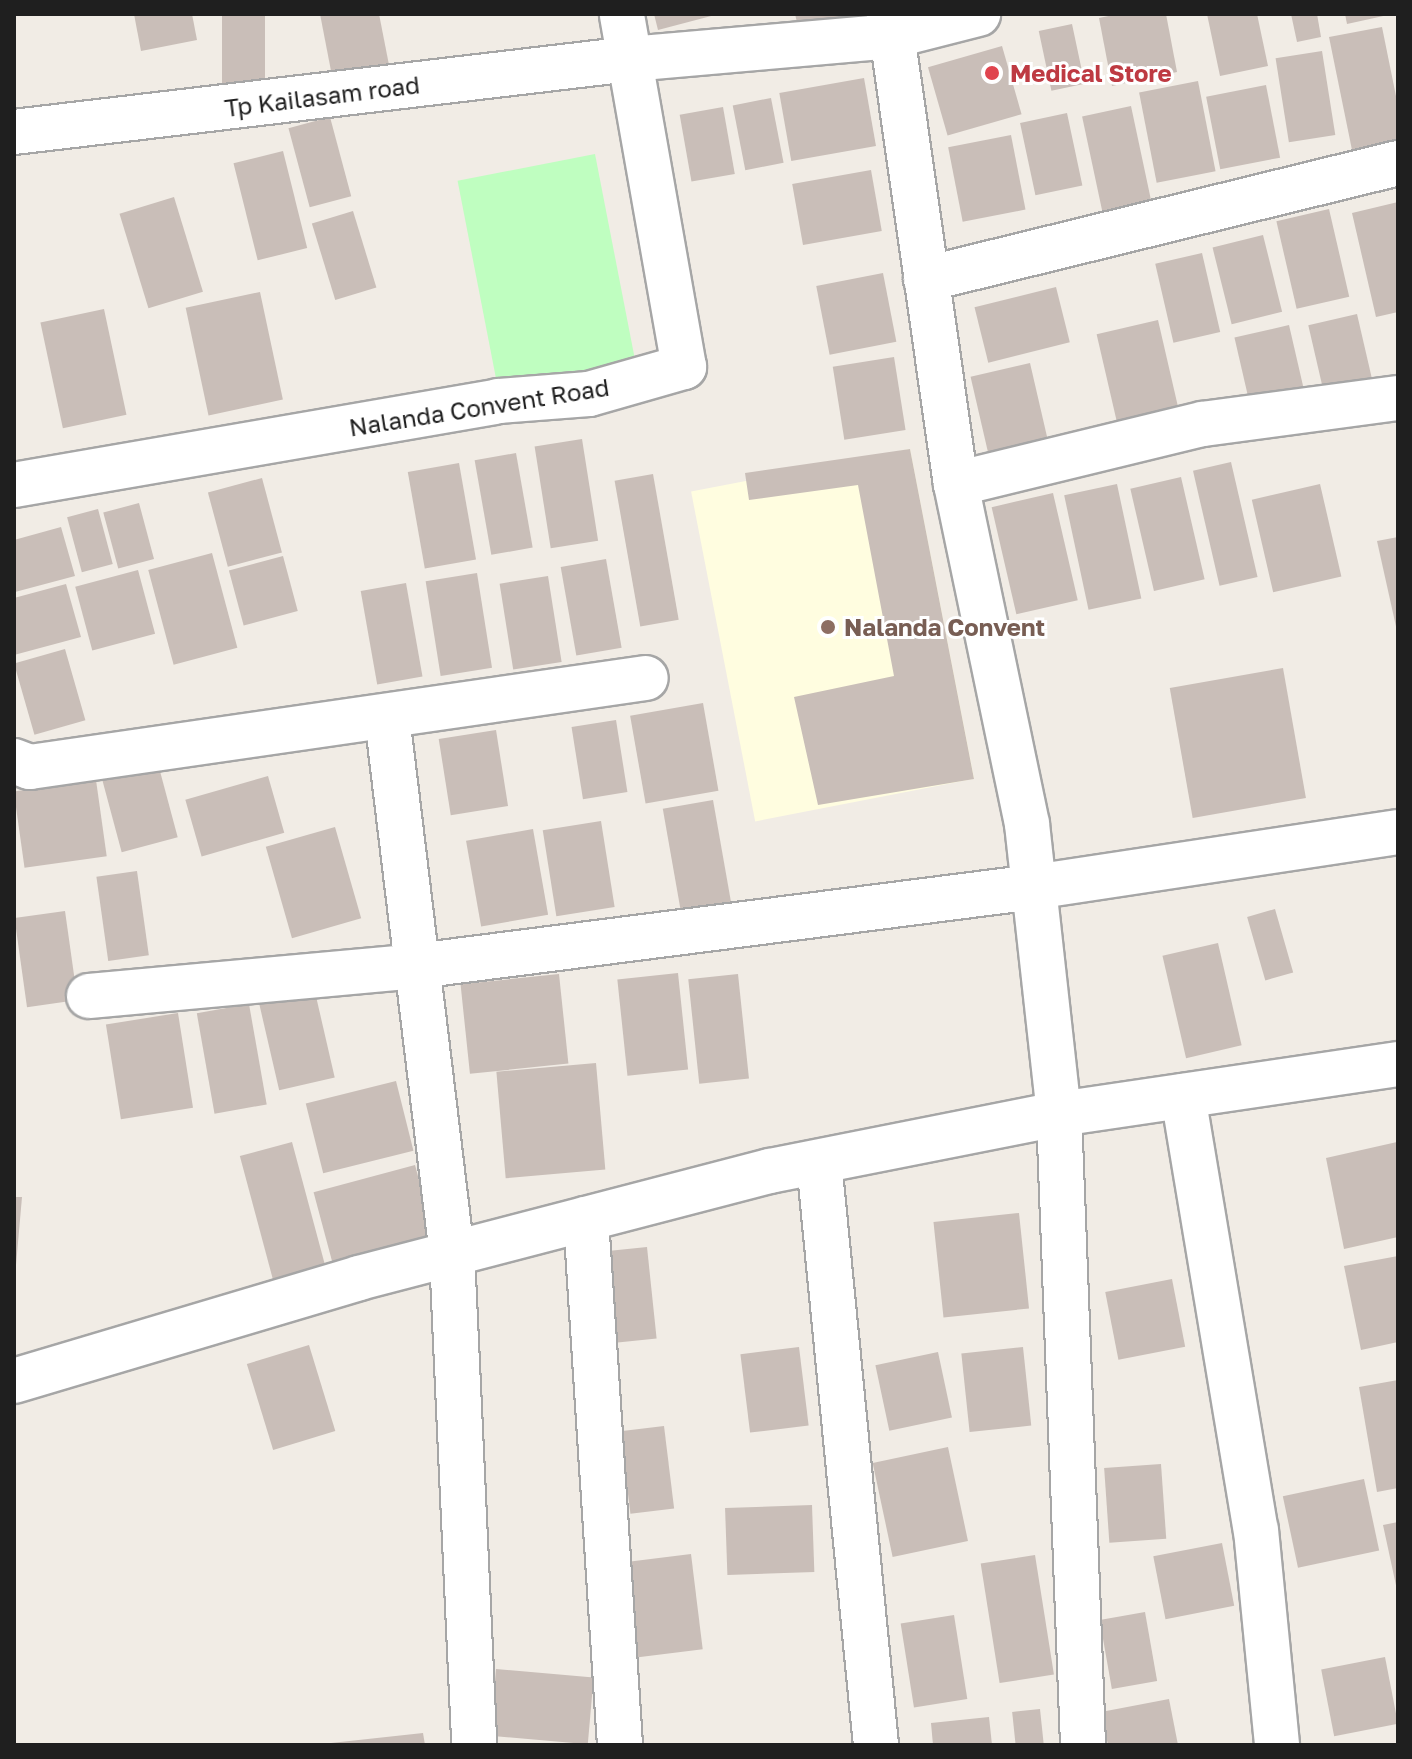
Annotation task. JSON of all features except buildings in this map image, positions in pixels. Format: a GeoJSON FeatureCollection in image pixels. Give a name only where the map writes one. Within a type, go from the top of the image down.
{"type":"FeatureCollection","features":[{"type":"Feature","properties":{"kind":"street","name":"Nalanda Convent Road"},"geometry":{"type":"LineString","coordinates":[[14,485],[498,401],[589,394],[684,367],[622,14]]}},
{"type":"Feature","properties":{"kind":"street","name":"Tp Kailasam road"},"geometry":{"type":"LineString","coordinates":[[14,132],[978,14]]}},
{"type":"Feature","properties":{"kind":"street"},"geometry":{"type":"LineString","coordinates":[[890,25],[956,484],[1027,824],[1059,1114],[1083,1745]]}},
{"type":"Feature","properties":{"kind":"street"},"geometry":{"type":"LineString","coordinates":[[926,279],[1398,163]]}},
{"type":"Feature","properties":{"kind":"street"},"geometry":{"type":"LineString","coordinates":[[956,484],[1203,424],[1398,398]]}},
{"type":"Feature","properties":{"kind":"street"},"geometry":{"type":"LineString","coordinates":[[14,761],[30,767],[646,678]]}},
{"type":"Feature","properties":{"kind":"street"},"geometry":{"type":"LineString","coordinates":[[387,717],[452,1254],[474,1745]]}},
{"type":"Feature","properties":{"kind":"street"},"geometry":{"type":"LineString","coordinates":[[89,996],[417,966],[1034,887],[1398,832]]}},
{"type":"Feature","properties":{"kind":"street"},"geometry":{"type":"LineString","coordinates":[[14,1381],[452,1254],[819,1162],[1059,1114],[1398,1064]]}},
{"type":"Feature","properties":{"kind":"street"},"geometry":{"type":"LineString","coordinates":[[1183,1096],[1256,1530],[1277,1745]]}},
{"type":"Feature","properties":{"kind":"street"},"geometry":{"type":"LineString","coordinates":[[819,1162],[876,1745]]}},
{"type":"Feature","properties":{"kind":"street"},"geometry":{"type":"LineString","coordinates":[[586,1219],[620,1745]]}},
{"type":"Feature","properties":{"kind":"shaded area","name":"Nalanda Convent"},"geometry":{"type":"Polygon","coordinates":[[[910,449],[974,779],[755,821],[691,492],[910,449]]]}},
{"type":"Feature","properties":{"kind":"green space"},"geometry":{"type":"Polygon","coordinates":[[[595,154],[636,365],[499,392],[458,181],[595,154]]]}},
{"type":"Feature","properties":{"kind":"place","name":"Medical Store"},"geometry":{"type":"Point","coordinates":[992,73]}},
{"type":"Feature","properties":{"kind":"place","name":"Nalanda Convent"},"geometry":{"type":"Point","coordinates":[828,627]}}]}
